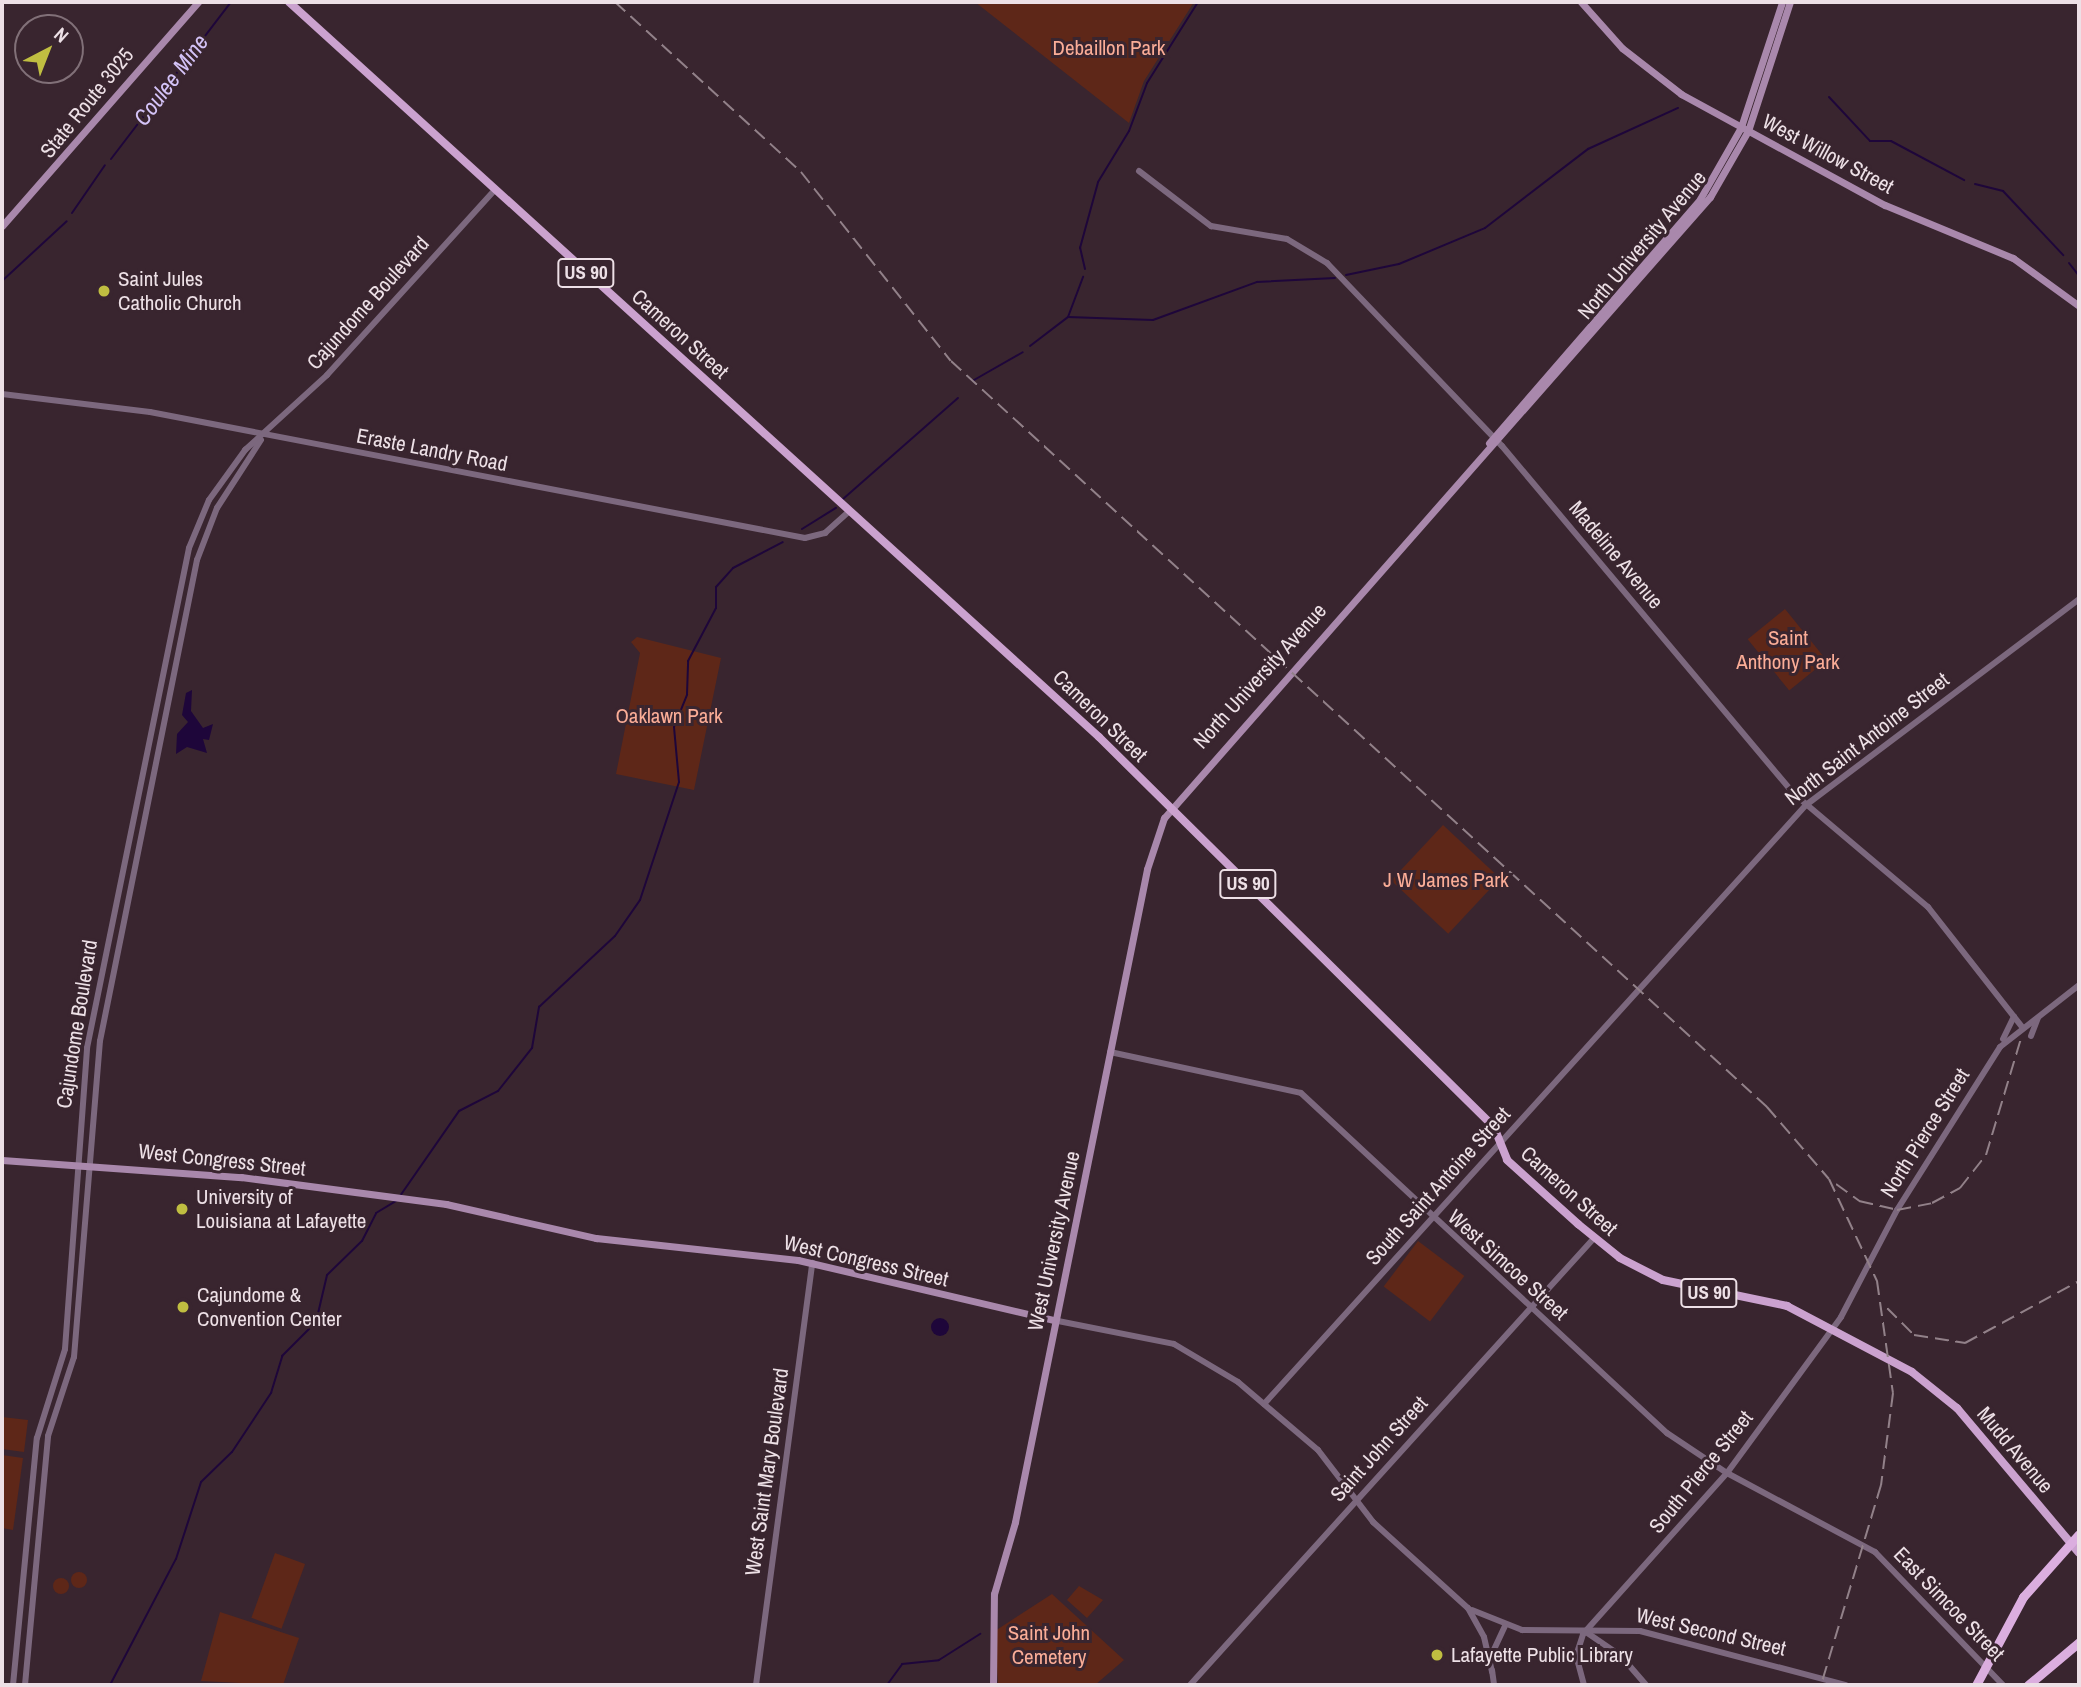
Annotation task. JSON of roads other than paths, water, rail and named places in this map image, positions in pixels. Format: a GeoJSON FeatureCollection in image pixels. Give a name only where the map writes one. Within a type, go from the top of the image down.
{"type":"FeatureCollection","features":[{"type":"Feature","properties":{"kind":"highway"},"geometry":{"type":"LineString","coordinates":[[1976,1685],[2023,1597],[2079,1534]]}},
{"type":"Feature","properties":{"kind":"highway"},"geometry":{"type":"LineString","coordinates":[[2028,1685],[2079,1642]]}},
{"type":"Feature","properties":{"kind":"main road","name":"State Route 3025"},"geometry":{"type":"LineString","coordinates":[[2,226],[198,2]]}},
{"type":"Feature","properties":{"kind":"main road","name":"Cameron Street"},"geometry":{"type":"LineString","coordinates":[[289,2],[1170,807],[1494,1127],[1507,1160],[1594,1238],[1663,1280],[1787,1306],[1833,1327],[1918,1377]]}},
{"type":"Feature","properties":{"kind":"main road","name":"West Willow Street"},"geometry":{"type":"LineString","coordinates":[[1581,2],[1647,71],[1745,129],[1885,205],[2013,258],[2079,306]]}},
{"type":"Feature","properties":{"kind":"main road","name":"North University Avenue"},"geometry":{"type":"LineString","coordinates":[[1170,807],[1492,439],[1696,216],[1745,129],[1783,8],[1790,2]]}},
{"type":"Feature","properties":{"kind":"main road","name":"West University Avenue"},"geometry":{"type":"LineString","coordinates":[[993,1685],[990,1615],[1015,1522],[1053,1320],[1151,853],[1170,807]]}},
{"type":"Feature","properties":{"kind":"main road","name":"West Congress Street"},"geometry":{"type":"LineString","coordinates":[[2,1160],[392,1196],[596,1238],[812,1263],[1053,1320]]}},
{"type":"Feature","properties":{"kind":"main road","name":"Mudd Avenue"},"geometry":{"type":"LineString","coordinates":[[1918,1377],[1956,1408],[2079,1553]]}},
{"type":"Feature","properties":{"kind":"street","name":"Madeline Avenue"},"geometry":{"type":"LineString","coordinates":[[1139,171],[1211,226],[1279,237],[1316,253],[1492,439],[1806,805],[1928,907],[2023,1028]]}},
{"type":"Feature","properties":{"kind":"street","name":"Cajundome Boulevard"},"geometry":{"type":"LineString","coordinates":[[13,1685],[29,1492],[40,1421],[65,1349],[87,1048],[182,570],[213,494],[263,436],[495,190]]}},
{"type":"Feature","properties":{"kind":"street","name":"Eraste Landry Road"},"geometry":{"type":"LineString","coordinates":[[2,394],[107,405],[805,538],[825,533],[848,513]]}},
{"type":"Feature","properties":{"kind":"street","name":"Cajundome Boulevard"},"geometry":{"type":"LineString","coordinates":[[25,1685],[48,1436],[75,1346],[100,1041],[192,580],[217,508],[263,436]]}},
{"type":"Feature","properties":{"kind":"street","name":"North Saint Antoine Street"},"geometry":{"type":"LineString","coordinates":[[1637,989],[1806,805],[2079,599]]}},
{"type":"Feature","properties":{"kind":"street","name":"North Pierce Street"},"geometry":{"type":"LineString","coordinates":[[1833,1327],[1872,1267],[1897,1210],[2000,1047],[2079,985]]}},
{"type":"Feature","properties":{"kind":"street","name":"South Saint Antoine Street"},"geometry":{"type":"LineString","coordinates":[[1265,1404],[1637,989]]}},
{"type":"Feature","properties":{"kind":"street"},"geometry":{"type":"LineString","coordinates":[[2000,1047],[2014,1016]]}},
{"type":"Feature","properties":{"kind":"street"},"geometry":{"type":"LineString","coordinates":[[2031,1036],[2039,1016]]}},
{"type":"Feature","properties":{"kind":"street","name":"West Simcoe Street"},"geometry":{"type":"LineString","coordinates":[[1110,1052],[1301,1093],[1432,1220],[1667,1433],[1727,1473],[1869,1548]]}},
{"type":"Feature","properties":{"kind":"street","name":"Saint John Street"},"geometry":{"type":"LineString","coordinates":[[1190,1685],[1594,1238]]}},
{"type":"Feature","properties":{"kind":"street","name":"West Saint Mary Boulevard"},"geometry":{"type":"LineString","coordinates":[[756,1685],[812,1263]]}},
{"type":"Feature","properties":{"kind":"street"},"geometry":{"type":"LineString","coordinates":[[68,1292],[69,1344],[75,1346]]}},
{"type":"Feature","properties":{"kind":"street","name":"West Congress Street"},"geometry":{"type":"LineString","coordinates":[[1053,1320],[1174,1344],[1218,1367],[1265,1404],[1318,1450],[1355,1502],[1468,1608],[1484,1637],[1492,1672]]}},
{"type":"Feature","properties":{"kind":"street","name":"South Pierce Street"},"geometry":{"type":"LineString","coordinates":[[1586,1632],[1727,1473],[1833,1327]]}},
{"type":"Feature","properties":{"kind":"street","name":"East Simcoe Street"},"geometry":{"type":"LineString","coordinates":[[1869,1548],[2003,1685]]}},
{"type":"Feature","properties":{"kind":"street","name":"West Second Street"},"geometry":{"type":"LineString","coordinates":[[1468,1608],[1505,1626],[1655,1634],[1846,1685]]}},
{"type":"Feature","properties":{"kind":"street"},"geometry":{"type":"LineString","coordinates":[[1494,1685],[1491,1649],[1505,1626]]}},
{"type":"Feature","properties":{"kind":"street"},"geometry":{"type":"LineString","coordinates":[[1584,1685],[1576,1656],[1586,1632],[1621,1656],[1646,1685]]}},
{"type":"Feature","properties":{"kind":"waterway","name":"Coulee Mine"},"geometry":{"type":"LineString","coordinates":[[111,159],[231,2]]}},
{"type":"Feature","properties":{"kind":"waterway"},"geometry":{"type":"LineString","coordinates":[[1085,269],[1080,248],[1098,182],[1129,131],[1147,83],[1198,2]]}},
{"type":"Feature","properties":{"kind":"waterway"},"geometry":{"type":"LineString","coordinates":[[1829,97],[1870,141],[1891,141],[1964,180]]}},
{"type":"Feature","properties":{"kind":"waterway"},"geometry":{"type":"LineString","coordinates":[[1346,275],[1399,264],[1485,228],[1588,149],[1678,108]]}},
{"type":"Feature","properties":{"kind":"waterway","name":"Coulee Mine"},"geometry":{"type":"LineString","coordinates":[[72,213],[105,165]]}},
{"type":"Feature","properties":{"kind":"waterway"},"geometry":{"type":"LineString","coordinates":[[1975,184],[2003,191],[2063,255]]}},
{"type":"Feature","properties":{"kind":"waterway","name":"Coulee Mine"},"geometry":{"type":"LineString","coordinates":[[2,281],[67,221]]}},
{"type":"Feature","properties":{"kind":"waterway"},"geometry":{"type":"LineString","coordinates":[[2069,263],[2079,276]]}},
{"type":"Feature","properties":{"kind":"waterway"},"geometry":{"type":"LineString","coordinates":[[1068,317],[1083,277]]}},
{"type":"Feature","properties":{"kind":"waterway"},"geometry":{"type":"LineString","coordinates":[[1030,346],[1068,317],[1153,320],[1257,282],[1335,278]]}},
{"type":"Feature","properties":{"kind":"waterway"},"geometry":{"type":"LineString","coordinates":[[974,380],[1023,352]]}},
{"type":"Feature","properties":{"kind":"waterway"},"geometry":{"type":"LineString","coordinates":[[843,499],[958,398]]}},
{"type":"Feature","properties":{"kind":"waterway"},"geometry":{"type":"LineString","coordinates":[[802,529],[836,508]]}},
{"type":"Feature","properties":{"kind":"waterway"},"geometry":{"type":"LineString","coordinates":[[400,1196],[459,1111],[498,1091],[532,1048],[539,1007],[615,936],[640,900],[679,782],[674,727],[687,694],[688,661],[716,608],[716,587],[733,568],[783,542]]}},
{"type":"Feature","properties":{"kind":"waterway"},"geometry":{"type":"LineString","coordinates":[[110,1685],[176,1559],[201,1482],[232,1452],[271,1393],[282,1356],[316,1322],[327,1275],[362,1241],[376,1213],[396,1201]]}},
{"type":"Feature","properties":{"kind":"waterway"},"geometry":{"type":"LineString","coordinates":[[887,1685],[902,1664],[939,1660],[980,1634]]}},
{"type":"Feature","properties":{"kind":"railway"},"geometry":{"type":"LineString","coordinates":[[615,2],[801,172],[951,361],[1767,1107],[1829,1179],[1877,1281],[1893,1393],[1881,1485],[1821,1685]]}},
{"type":"Feature","properties":{"kind":"railway"},"geometry":{"type":"LineString","coordinates":[[1836,1184],[1859,1201],[1897,1210],[1932,1203],[1960,1188],[1986,1155],[2022,1035]]}},
{"type":"Feature","properties":{"kind":"railway"},"geometry":{"type":"LineString","coordinates":[[1887,1308],[1914,1335],[1965,1343],[2079,1281]]}},
{"type":"Feature","properties":{"kind":"place","name":"Saint Jules Catholic Church"},"geometry":{"type":"Point","coordinates":[104,291]}},
{"type":"Feature","properties":{"kind":"place","name":"University of Louisiana at Lafayette"},"geometry":{"type":"Point","coordinates":[182,1209]}},
{"type":"Feature","properties":{"kind":"place","name":"Cajundome & Convention Center"},"geometry":{"type":"Point","coordinates":[183,1307]}},
{"type":"Feature","properties":{"kind":"place","name":"Lafayette Public Library"},"geometry":{"type":"Point","coordinates":[1437,1655]}},
{"type":"Feature","properties":{"kind":"park label","name":"Debaillon Park"},"geometry":{"type":"Point","coordinates":[1109,48]}},
{"type":"Feature","properties":{"kind":"park label","name":"Saint Anthony Park"},"geometry":{"type":"Point","coordinates":[1788,650]}},
{"type":"Feature","properties":{"kind":"park label","name":"Oaklawn Park"},"geometry":{"type":"Point","coordinates":[669,716]}},
{"type":"Feature","properties":{"kind":"park label","name":"J W James Park"},"geometry":{"type":"Point","coordinates":[1446,880]}},
{"type":"Feature","properties":{"kind":"park label","name":"Saint John Cemetery"},"geometry":{"type":"Point","coordinates":[1049,1645]}}]}
